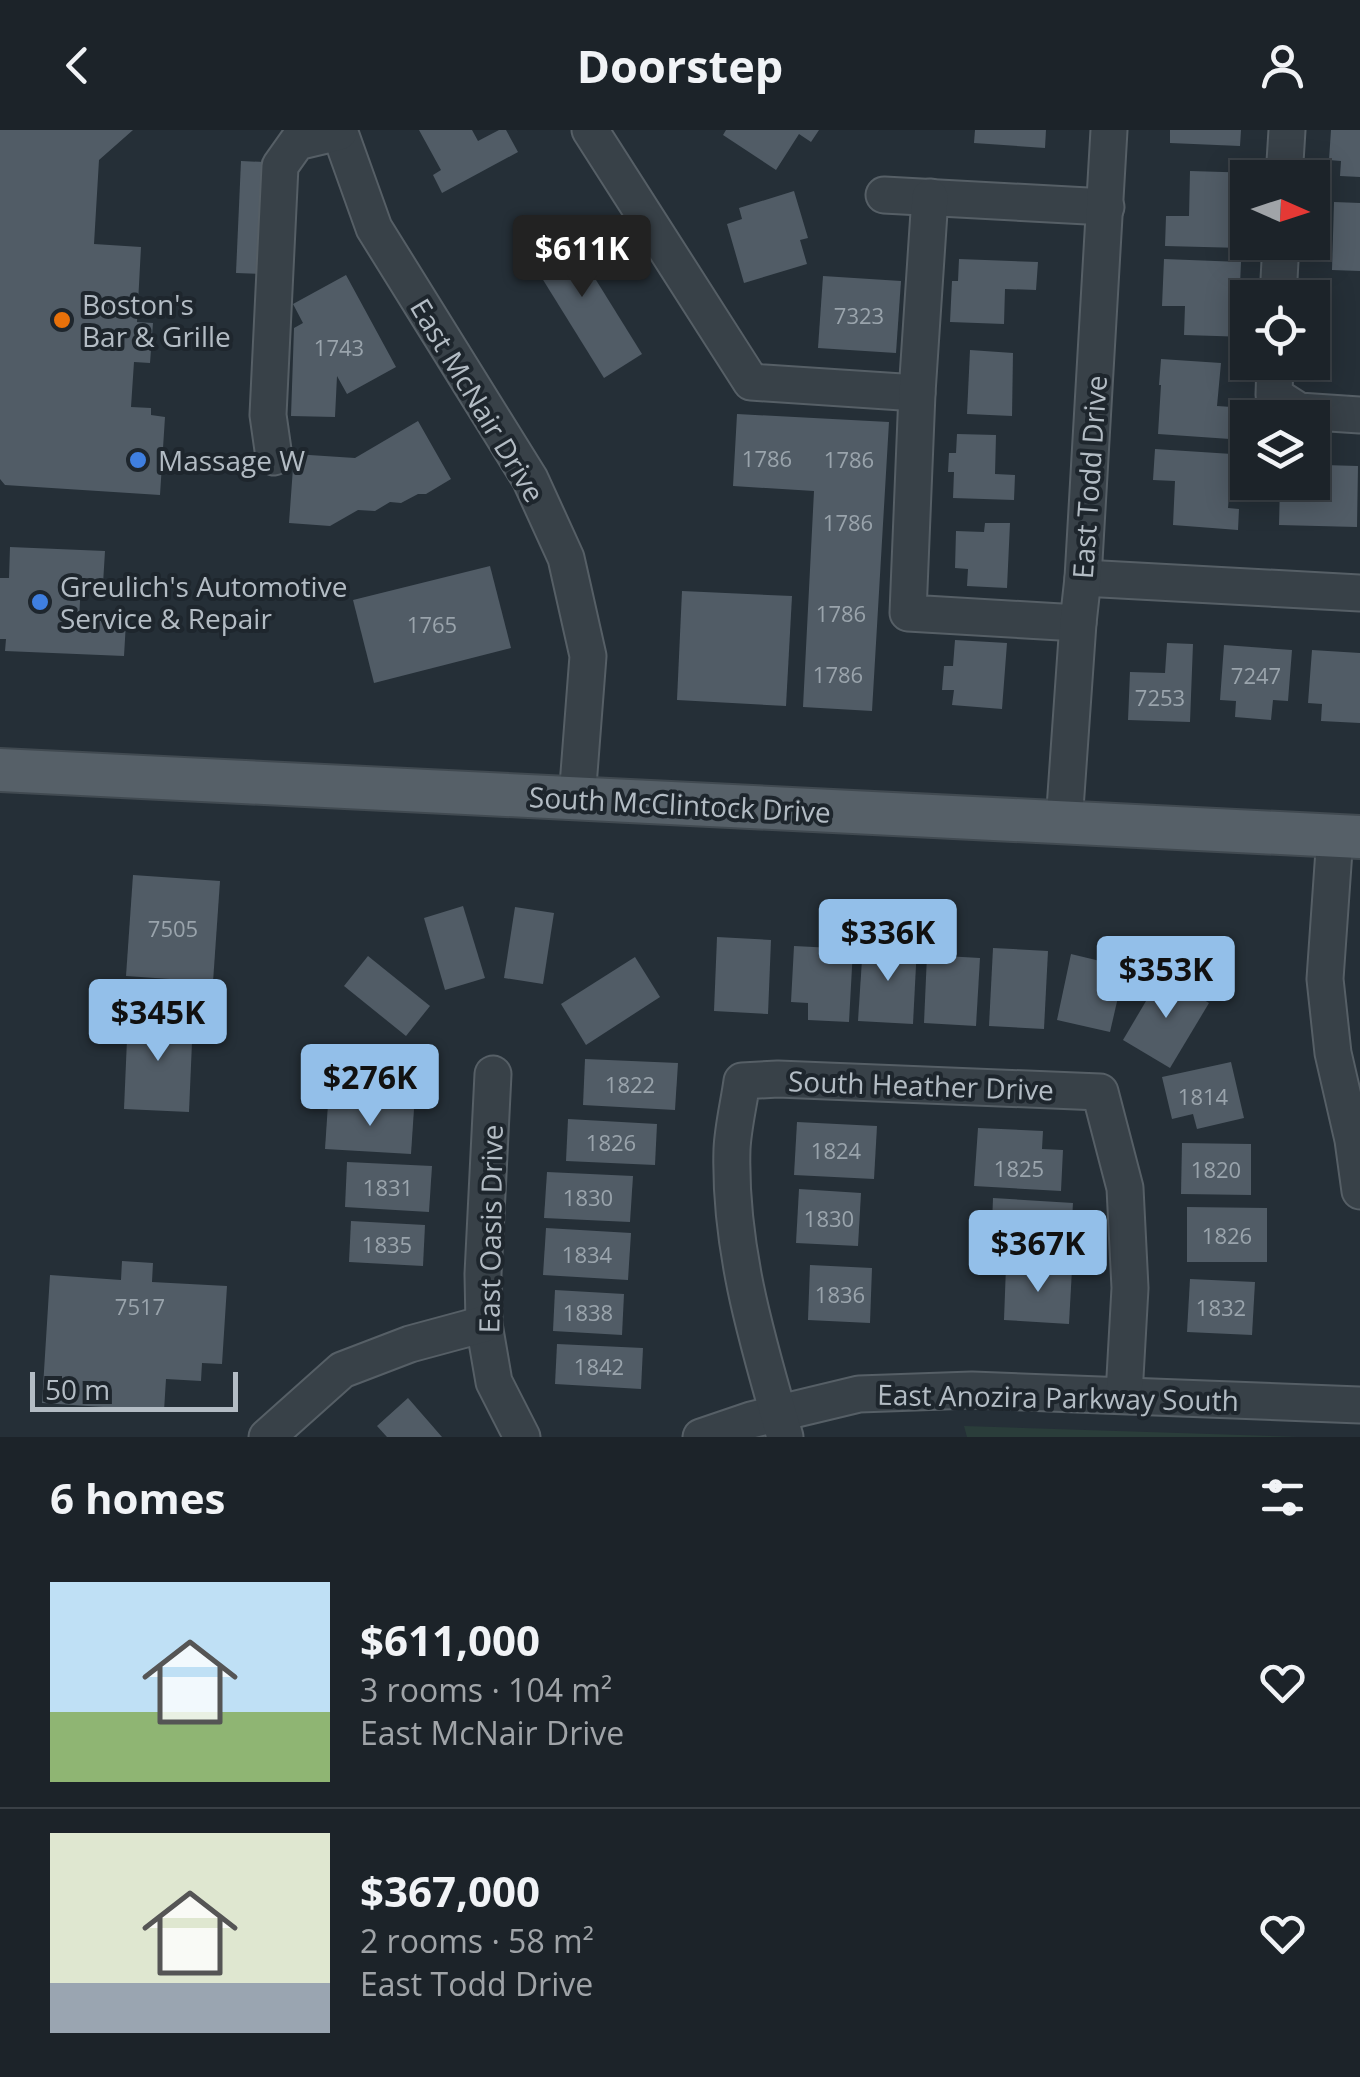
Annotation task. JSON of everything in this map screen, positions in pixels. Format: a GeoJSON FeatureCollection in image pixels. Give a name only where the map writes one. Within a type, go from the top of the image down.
{"type":"FeatureCollection","features":[{"type":"Feature","properties":{"kind":"main road","name":"South McClintock Drive"},"geometry":{"type":"LineString","coordinates":[[0,770],[1347,837]]}},
{"type":"Feature","properties":{"kind":"street"},"geometry":{"type":"LineString","coordinates":[[590,130],[751,382],[917,393]]}},
{"type":"Feature","properties":{"kind":"street","name":"East Todd Drive"},"geometry":{"type":"LineString","coordinates":[[1064,822],[1083,578],[1109,130]]}},
{"type":"Feature","properties":{"kind":"street"},"geometry":{"type":"LineString","coordinates":[[1285,160],[1286,130]]}},
{"type":"Feature","properties":{"kind":"street"},"geometry":{"type":"LineString","coordinates":[[274,456],[268,415],[280,166],[296,142],[339,131]]}},
{"type":"Feature","properties":{"kind":"street","name":"East McNair Drive"},"geometry":{"type":"LineString","coordinates":[[339,131],[374,228],[530,479],[566,558],[588,656],[577,799]]}},
{"type":"Feature","properties":{"kind":"street"},"geometry":{"type":"LineString","coordinates":[[884,195],[1106,206]]}},
{"type":"Feature","properties":{"kind":"street"},"geometry":{"type":"LineString","coordinates":[[930,197],[908,614],[1078,624]]}},
{"type":"Feature","properties":{"kind":"street"},"geometry":{"type":"LineString","coordinates":[[1274,380],[1274,394],[1299,412],[1360,415]]}},
{"type":"Feature","properties":{"kind":"street"},"geometry":{"type":"LineString","coordinates":[[1083,578],[1360,593]]}},
{"type":"Feature","properties":{"kind":"street"},"geometry":{"type":"LineString","coordinates":[[1347,837],[1326,979],[1333,1053],[1360,1191]]}},
{"type":"Feature","properties":{"kind":"street","name":"East Oasis Drive"},"geometry":{"type":"LineString","coordinates":[[493,1074],[484,1324],[494,1382],[522,1437]]}},
{"type":"Feature","properties":{"kind":"street","name":"South Heather Drive"},"geometry":{"type":"LineString","coordinates":[[782,1425],[750,1315],[735,1227],[732,1147],[742,1081],[778,1079],[1100,1092],[1126,1188],[1130,1288],[1124,1395]]}},
{"type":"Feature","properties":{"kind":"street"},"geometry":{"type":"LineString","coordinates":[[267,1437],[342,1370],[410,1344],[484,1324]]}},
{"type":"Feature","properties":{"kind":"street","name":"East Anozira Parkway South"},"geometry":{"type":"LineString","coordinates":[[701,1437],[782,1425],[859,1394],[972,1390],[1360,1405]]}},
{"type":"Feature","properties":{"kind":"green space"},"geometry":{"type":"Polygon","coordinates":[[[964,1426],[1299,1437],[967,1437],[964,1426]]]}},
{"type":"Feature","properties":{"kind":"building"},"geometry":{"type":"Polygon","coordinates":[[[0,130],[133,130],[99,160],[94,244],[141,247],[137,322],[153,323],[150,363],[134,362],[131,407],[151,408],[151,415],[165,417],[160,495],[5,485],[0,479],[0,130]]]}},
{"type":"Feature","properties":{"kind":"building"},"geometry":{"type":"Polygon","coordinates":[[[419,130],[472,130],[478,141],[506,130],[518,152],[442,193],[433,175],[441,170],[419,130]]]}},
{"type":"Feature","properties":{"kind":"building"},"geometry":{"type":"Polygon","coordinates":[[[726,130],[819,130],[811,142],[799,134],[776,170],[723,135],[726,130]]]}},
{"type":"Feature","properties":{"kind":"building"},"geometry":{"type":"Polygon","coordinates":[[[975,130],[1046,130],[1045,148],[974,143],[975,130]]]}},
{"type":"Feature","properties":{"kind":"building"},"geometry":{"type":"Polygon","coordinates":[[[1170,130],[1241,130],[1240,146],[1170,143],[1170,130]]]}},
{"type":"Feature","properties":{"kind":"building"},"geometry":{"type":"Polygon","coordinates":[[[1331,130],[1360,130],[1360,177],[1340,176],[1341,161],[1329,160],[1331,130]]]}},
{"type":"Feature","properties":{"kind":"building"},"geometry":{"type":"Polygon","coordinates":[[[241,161],[265,162],[259,274],[236,273],[241,161]]]}},
{"type":"Feature","properties":{"kind":"building"},"geometry":{"type":"Polygon","coordinates":[[[1190,171],[1230,172],[1230,248],[1165,246],[1166,216],[1189,216],[1190,171]]]}},
{"type":"Feature","properties":{"kind":"building"},"geometry":{"type":"Polygon","coordinates":[[[794,191],[808,238],[800,240],[807,264],[744,283],[727,224],[742,219],[739,208],[794,191]]]}},
{"type":"Feature","properties":{"kind":"building"},"geometry":{"type":"Polygon","coordinates":[[[1334,202],[1360,203],[1360,271],[1332,270],[1334,202]]]}},
{"type":"Feature","properties":{"kind":"building"},"geometry":{"type":"Polygon","coordinates":[[[560,222],[642,354],[604,378],[522,246],[560,222]]]}},
{"type":"Feature","properties":{"kind":"building"},"geometry":{"type":"Polygon","coordinates":[[[959,259],[1038,262],[1036,290],[1005,289],[1004,324],[950,322],[952,281],[958,281],[959,259]]]}},
{"type":"Feature","properties":{"kind":"building"},"geometry":{"type":"Polygon","coordinates":[[[1164,259],[1241,262],[1240,280],[1230,280],[1230,336],[1184,335],[1185,306],[1162,306],[1164,259]]]}},
{"type":"Feature","properties":{"kind":"building"},"geometry":{"type":"Polygon","coordinates":[[[346,275],[396,367],[347,394],[337,376],[335,417],[291,416],[294,328],[303,323],[293,304],[346,275]]]}},
{"type":"Feature","properties":{"kind":"building"},"geometry":{"type":"Polygon","coordinates":[[[823,276],[901,281],[896,353],[818,348],[823,276]]]}},
{"type":"Feature","properties":{"kind":"building"},"geometry":{"type":"Polygon","coordinates":[[[970,350],[1013,353],[1012,416],[967,414],[970,350]]]}},
{"type":"Feature","properties":{"kind":"building"},"geometry":{"type":"Polygon","coordinates":[[[1161,359],[1221,363],[1217,406],[1230,407],[1230,439],[1158,434],[1161,359]]]}},
{"type":"Feature","properties":{"kind":"building"},"geometry":{"type":"Polygon","coordinates":[[[737,414],[889,422],[872,711],[803,707],[814,491],[733,486],[737,414]]]}},
{"type":"Feature","properties":{"kind":"building"},"geometry":{"type":"Polygon","coordinates":[[[418,421],[451,479],[426,494],[401,503],[390,502],[375,511],[358,510],[330,526],[289,523],[294,454],[355,458],[418,421]]]}},
{"type":"Feature","properties":{"kind":"building"},"geometry":{"type":"Polygon","coordinates":[[[957,434],[996,435],[995,474],[1015,475],[1014,500],[953,498],[954,472],[948,472],[949,453],[956,453],[957,434]]]}},
{"type":"Feature","properties":{"kind":"building"},"geometry":{"type":"Polygon","coordinates":[[[1155,449],[1230,454],[1228,508],[1239,509],[1238,530],[1173,525],[1175,481],[1153,480],[1155,449]]]}},
{"type":"Feature","properties":{"kind":"building"},"geometry":{"type":"Polygon","coordinates":[[[1330,465],[1358,466],[1357,527],[1279,525],[1280,500],[1330,500],[1330,465]]]}},
{"type":"Feature","properties":{"kind":"building"},"geometry":{"type":"Polygon","coordinates":[[[985,523],[1010,523],[1007,588],[967,586],[968,569],[955,568],[956,531],[984,532],[985,523]]]}},
{"type":"Feature","properties":{"kind":"building","name":"Greulich's Automotive Service & Repair"},"geometry":{"type":"Polygon","coordinates":[[[10,547],[105,551],[103,584],[81,583],[79,620],[126,622],[124,656],[5,651],[6,639],[0,639],[0,578],[9,578],[10,547]]]}},
{"type":"Feature","properties":{"kind":"building"},"geometry":{"type":"Polygon","coordinates":[[[490,566],[511,648],[374,683],[353,600],[490,566]]]}},
{"type":"Feature","properties":{"kind":"building"},"geometry":{"type":"Polygon","coordinates":[[[682,591],[792,596],[786,706],[677,700],[682,591]]]}},
{"type":"Feature","properties":{"kind":"building"},"geometry":{"type":"Polygon","coordinates":[[[955,640],[1007,643],[1002,709],[952,705],[954,690],[942,690],[944,666],[953,666],[955,640]]]}},
{"type":"Feature","properties":{"kind":"building"},"geometry":{"type":"Polygon","coordinates":[[[1167,643],[1193,644],[1190,722],[1128,720],[1130,672],[1165,673],[1167,643]]]}},
{"type":"Feature","properties":{"kind":"building"},"geometry":{"type":"Polygon","coordinates":[[[1224,645],[1292,650],[1288,701],[1273,700],[1271,720],[1235,717],[1236,701],[1220,700],[1224,645]]]}},
{"type":"Feature","properties":{"kind":"building"},"geometry":{"type":"Polygon","coordinates":[[[1312,650],[1360,653],[1360,723],[1321,721],[1322,704],[1308,703],[1312,650]]]}},
{"type":"Feature","properties":{"kind":"building"},"geometry":{"type":"Polygon","coordinates":[[[133,875],[220,881],[213,982],[126,976],[133,875]]]}},
{"type":"Feature","properties":{"kind":"building"},"geometry":{"type":"Polygon","coordinates":[[[463,906],[485,978],[445,990],[424,918],[463,906]]]}},
{"type":"Feature","properties":{"kind":"building"},"geometry":{"type":"Polygon","coordinates":[[[515,907],[554,913],[543,984],[504,978],[515,907]]]}},
{"type":"Feature","properties":{"kind":"building"},"geometry":{"type":"Polygon","coordinates":[[[717,937],[771,940],[768,1014],[714,1011],[717,937]]]}},
{"type":"Feature","properties":{"kind":"building"},"geometry":{"type":"Polygon","coordinates":[[[863,944],[917,946],[913,1024],[858,1021],[863,944]]]}},
{"type":"Feature","properties":{"kind":"building"},"geometry":{"type":"Polygon","coordinates":[[[794,946],[853,949],[849,1022],[808,1020],[808,1003],[791,1002],[794,946]]]}},
{"type":"Feature","properties":{"kind":"building"},"geometry":{"type":"Polygon","coordinates":[[[993,948],[1048,951],[1044,1029],[989,1026],[993,948]]]}},
{"type":"Feature","properties":{"kind":"building"},"geometry":{"type":"Polygon","coordinates":[[[1071,954],[1125,967],[1110,1032],[1057,1020],[1071,954]]]}},
{"type":"Feature","properties":{"kind":"building"},"geometry":{"type":"Polygon","coordinates":[[[927,955],[980,958],[976,1026],[924,1023],[927,955]]]}},
{"type":"Feature","properties":{"kind":"building"},"geometry":{"type":"Polygon","coordinates":[[[368,956],[430,1006],[406,1036],[344,986],[368,956]]]}},
{"type":"Feature","properties":{"kind":"building"},"geometry":{"type":"Polygon","coordinates":[[[635,957],[660,997],[586,1045],[561,1004],[635,957]]]}},
{"type":"Feature","properties":{"kind":"building"},"geometry":{"type":"Polygon","coordinates":[[[1162,974],[1209,1003],[1170,1068],[1123,1040],[1162,974]]]}},
{"type":"Feature","properties":{"kind":"building"},"geometry":{"type":"Polygon","coordinates":[[[128,1016],[193,1019],[189,1112],[124,1109],[128,1016]]]}},
{"type":"Feature","properties":{"kind":"building"},"geometry":{"type":"Polygon","coordinates":[[[318,1046],[404,1051],[402,1097],[316,1092],[318,1046]]]}},
{"type":"Feature","properties":{"kind":"building"},"geometry":{"type":"Polygon","coordinates":[[[585,1059],[678,1063],[675,1110],[583,1105],[585,1059]]]}},
{"type":"Feature","properties":{"kind":"building"},"geometry":{"type":"Polygon","coordinates":[[[1231,1062],[1244,1118],[1197,1129],[1193,1114],[1172,1119],[1162,1077],[1231,1062]]]}},
{"type":"Feature","properties":{"kind":"building"},"geometry":{"type":"Polygon","coordinates":[[[328,1104],[414,1109],[411,1154],[325,1149],[328,1104]]]}},
{"type":"Feature","properties":{"kind":"building"},"geometry":{"type":"Polygon","coordinates":[[[568,1119],[657,1124],[655,1165],[566,1161],[568,1119]]]}},
{"type":"Feature","properties":{"kind":"building"},"geometry":{"type":"Polygon","coordinates":[[[797,1122],[877,1126],[874,1179],[794,1175],[797,1122]]]}},
{"type":"Feature","properties":{"kind":"building"},"geometry":{"type":"Polygon","coordinates":[[[978,1128],[1043,1131],[1042,1149],[1063,1150],[1061,1191],[974,1186],[978,1128]]]}},
{"type":"Feature","properties":{"kind":"building"},"geometry":{"type":"Polygon","coordinates":[[[1182,1143],[1251,1144],[1251,1195],[1181,1194],[1182,1143]]]}},
{"type":"Feature","properties":{"kind":"building"},"geometry":{"type":"Polygon","coordinates":[[[347,1162],[432,1166],[429,1212],[345,1207],[347,1162]]]}},
{"type":"Feature","properties":{"kind":"building"},"geometry":{"type":"Polygon","coordinates":[[[547,1172],[633,1176],[630,1222],[544,1218],[547,1172]]]}},
{"type":"Feature","properties":{"kind":"building"},"geometry":{"type":"Polygon","coordinates":[[[799,1189],[861,1193],[858,1246],[796,1243],[799,1189]]]}},
{"type":"Feature","properties":{"kind":"building"},"geometry":{"type":"Polygon","coordinates":[[[993,1198],[1073,1203],[1070,1256],[991,1252],[993,1198]]]}},
{"type":"Feature","properties":{"kind":"building"},"geometry":{"type":"Polygon","coordinates":[[[1187,1207],[1267,1208],[1267,1262],[1187,1262],[1187,1207]]]}},
{"type":"Feature","properties":{"kind":"building"},"geometry":{"type":"Polygon","coordinates":[[[351,1221],[425,1225],[423,1266],[349,1262],[351,1221]]]}},
{"type":"Feature","properties":{"kind":"building"},"geometry":{"type":"Polygon","coordinates":[[[546,1228],[631,1233],[628,1280],[543,1275],[546,1228]]]}},
{"type":"Feature","properties":{"kind":"building"},"geometry":{"type":"Polygon","coordinates":[[[122,1261],[153,1263],[152,1282],[227,1286],[222,1364],[202,1363],[201,1381],[166,1379],[164,1411],[42,1403],[50,1275],[121,1280],[122,1261]]]}},
{"type":"Feature","properties":{"kind":"building"},"geometry":{"type":"Polygon","coordinates":[[[810,1265],[872,1268],[870,1323],[808,1320],[810,1265]]]}},
{"type":"Feature","properties":{"kind":"building"},"geometry":{"type":"Polygon","coordinates":[[[1006,1266],[1072,1269],[1069,1324],[1004,1320],[1006,1266]]]}},
{"type":"Feature","properties":{"kind":"building"},"geometry":{"type":"Polygon","coordinates":[[[1190,1279],[1255,1282],[1252,1335],[1187,1332],[1190,1279]]]}},
{"type":"Feature","properties":{"kind":"building"},"geometry":{"type":"Polygon","coordinates":[[[555,1290],[624,1294],[622,1335],[553,1331],[555,1290]]]}},
{"type":"Feature","properties":{"kind":"building"},"geometry":{"type":"Polygon","coordinates":[[[557,1344],[643,1348],[641,1389],[555,1384],[557,1344]]]}},
{"type":"Feature","properties":{"kind":"building"},"geometry":{"type":"Polygon","coordinates":[[[408,1398],[442,1437],[387,1437],[377,1426],[408,1398]]]}},
{"type":"Feature","properties":{"kind":"place","name":"Boston's Bar & Grille"},"geometry":{"type":"Point","coordinates":[62,320]}},
{"type":"Feature","properties":{"kind":"place","name":"Massage W"},"geometry":{"type":"Point","coordinates":[138,460]}},
{"type":"Feature","properties":{"kind":"place","name":"Greulich's Automotive Service & Repair"},"geometry":{"type":"Point","coordinates":[40,602]}}]}
